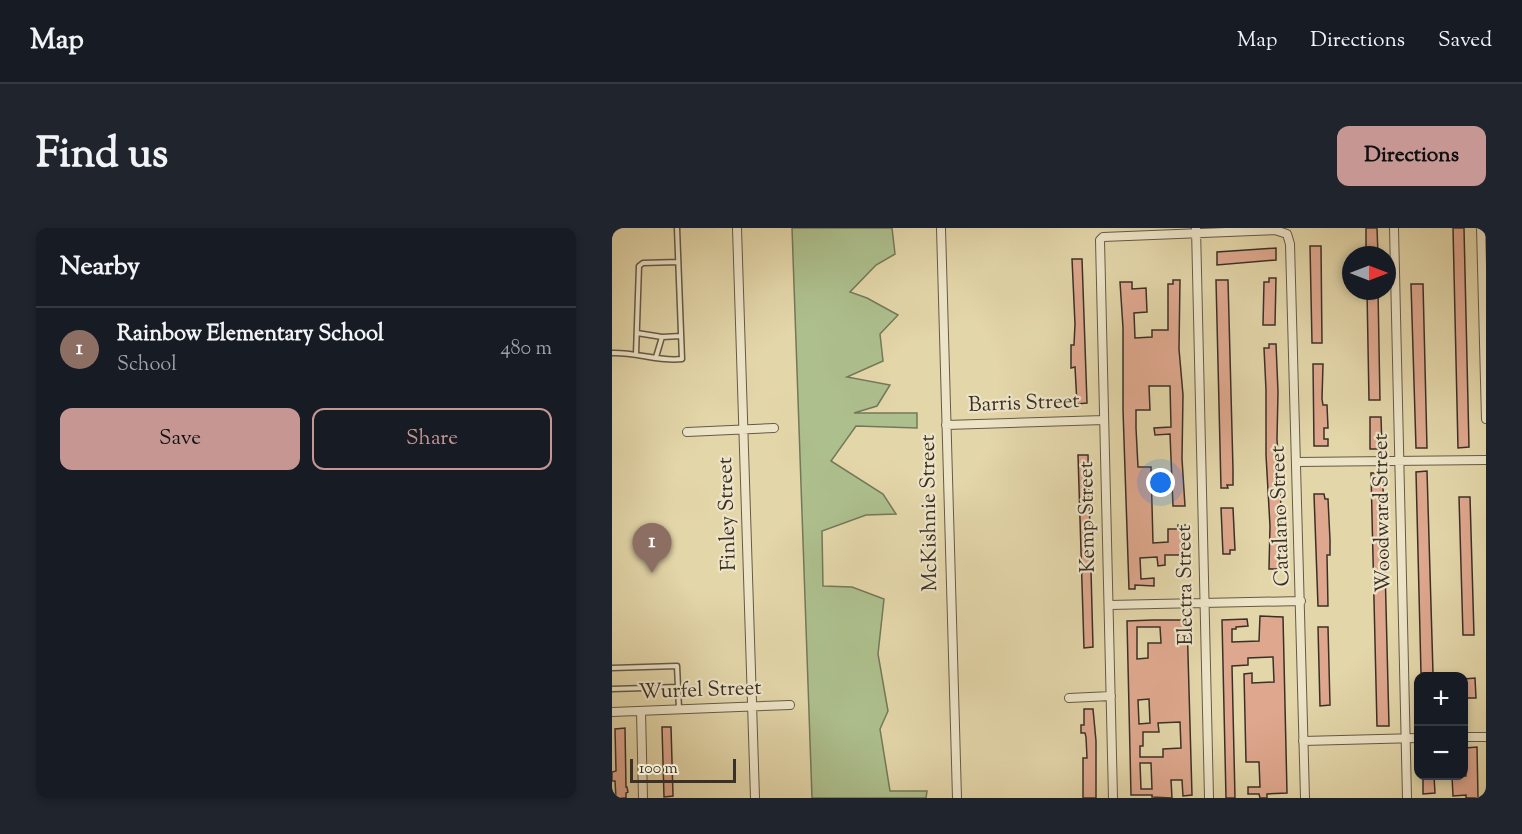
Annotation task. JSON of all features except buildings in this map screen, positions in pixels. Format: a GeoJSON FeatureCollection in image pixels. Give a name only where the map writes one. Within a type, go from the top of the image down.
{"type":"FeatureCollection","features":[{"type":"Feature","properties":{"kind":"street","name":"Finley Street"},"geometry":{"type":"LineString","coordinates":[[737,228],[755,798]]}},
{"type":"Feature","properties":{"kind":"street","name":"McKishnie Street"},"geometry":{"type":"LineString","coordinates":[[941,228],[957,798]]}},
{"type":"Feature","properties":{"kind":"street","name":"Woodward Street"},"geometry":{"type":"LineString","coordinates":[[1394,228],[1407,798]]}},
{"type":"Feature","properties":{"kind":"street"},"geometry":{"type":"LineString","coordinates":[[1481,228],[1486,419]]}},
{"type":"Feature","properties":{"kind":"street","name":"Catalano Street"},"geometry":{"type":"LineString","coordinates":[[1196,231],[1275,230],[1287,234],[1290,244],[1305,798]]}},
{"type":"Feature","properties":{"kind":"street","name":"Kemp Street"},"geometry":{"type":"LineString","coordinates":[[1113,798],[1100,240],[1103,237],[1196,231]]}},
{"type":"Feature","properties":{"kind":"street","name":"Electra Street"},"geometry":{"type":"LineString","coordinates":[[1196,231],[1209,798]]}},
{"type":"Feature","properties":{"kind":"street","name":"Barris Street"},"geometry":{"type":"LineString","coordinates":[[946,425],[1104,420]]}},
{"type":"Feature","properties":{"kind":"street"},"geometry":{"type":"LineString","coordinates":[[687,432],[774,428]]}},
{"type":"Feature","properties":{"kind":"street"},"geometry":{"type":"LineString","coordinates":[[1297,462],[1486,460]]}},
{"type":"Feature","properties":{"kind":"street"},"geometry":{"type":"LineString","coordinates":[[1109,605],[1301,601]]}},
{"type":"Feature","properties":{"kind":"street"},"geometry":{"type":"LineString","coordinates":[[1069,698],[1111,696]]}},
{"type":"Feature","properties":{"kind":"street","name":"Wurfel Street"},"geometry":{"type":"LineString","coordinates":[[612,712],[790,705]]}},
{"type":"Feature","properties":{"kind":"street"},"geometry":{"type":"LineString","coordinates":[[641,711],[643,798]]}},
{"type":"Feature","properties":{"kind":"street"},"geometry":{"type":"LineString","coordinates":[[1468,737],[1486,737]]}},
{"type":"Feature","properties":{"kind":"street"},"geometry":{"type":"LineString","coordinates":[[1304,741],[1414,738]]}},
{"type":"Feature","properties":{"kind":"lane"},"geometry":{"type":"LineString","coordinates":[[612,353],[672,360],[682,359],[677,228]]}},
{"type":"Feature","properties":{"kind":"lane"},"geometry":{"type":"LineString","coordinates":[[636,354],[639,266],[643,263],[678,262]]}},
{"type":"Feature","properties":{"kind":"lane"},"geometry":{"type":"LineString","coordinates":[[637,333],[681,336]]}},
{"type":"Feature","properties":{"kind":"lane"},"geometry":{"type":"LineString","coordinates":[[656,357],[662,336]]}},
{"type":"Feature","properties":{"kind":"lane"},"geometry":{"type":"LineString","coordinates":[[612,668],[677,666],[679,710]]}},
{"type":"Feature","properties":{"kind":"lane"},"geometry":{"type":"LineString","coordinates":[[612,689],[678,687]]}},
{"type":"Feature","properties":{"kind":"green space"},"geometry":{"type":"Polygon","coordinates":[[[792,228],[892,228],[895,254],[876,265],[850,292],[867,298],[898,315],[880,334],[883,361],[847,377],[890,385],[877,406],[854,413],[917,413],[917,428],[856,426],[831,461],[883,494],[896,514],[866,515],[822,531],[823,586],[852,587],[884,599],[878,654],[888,711],[880,729],[890,791],[927,791],[926,798],[812,798],[792,228]]]}},
{"type":"Feature","properties":{"kind":"place","name":"Rainbow Elementary School"},"geometry":{"type":"Point","coordinates":[652,573]}}]}
